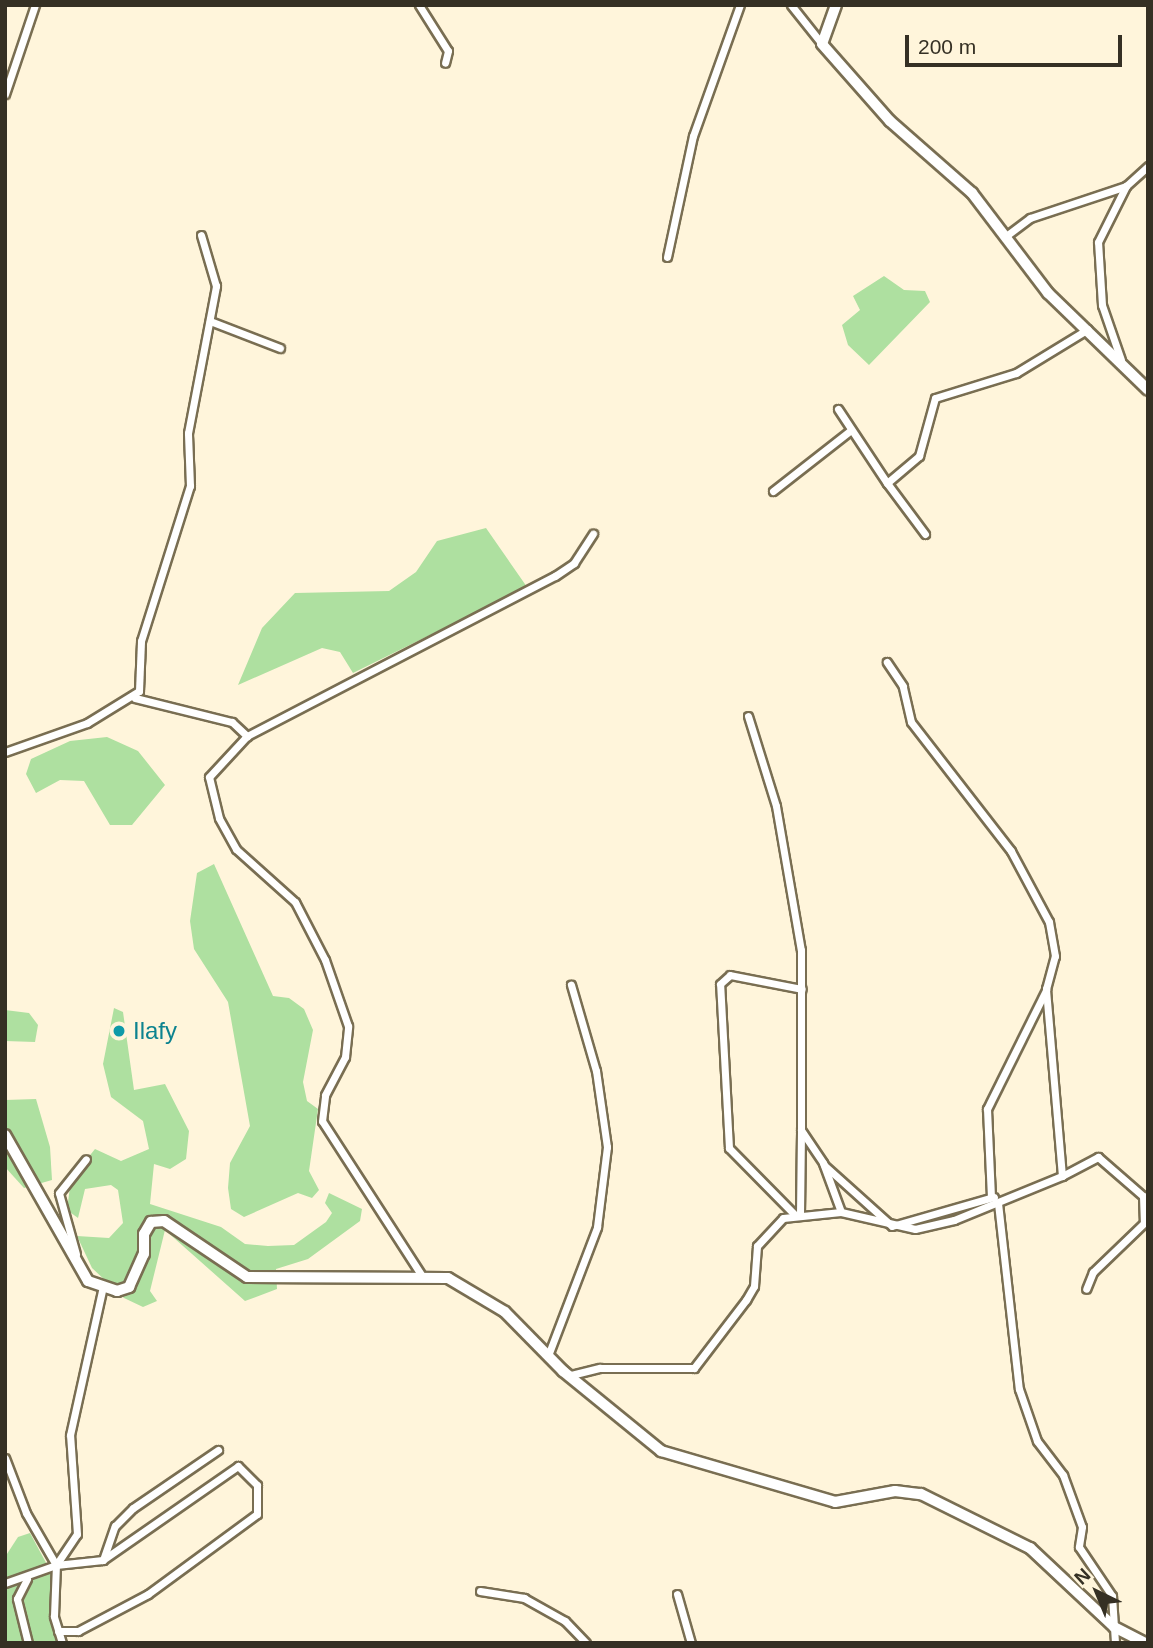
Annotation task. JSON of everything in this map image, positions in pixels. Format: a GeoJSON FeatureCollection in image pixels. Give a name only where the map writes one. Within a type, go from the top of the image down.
{"type":"FeatureCollection","features":[{"type":"Feature","properties":{"kind":"street"},"geometry":{"type":"LineString","coordinates":[[5,94],[35,5]]}},
{"type":"Feature","properties":{"kind":"street"},"geometry":{"type":"LineString","coordinates":[[419,5],[448,51],[445,63]]}},
{"type":"Feature","properties":{"kind":"street"},"geometry":{"type":"LineString","coordinates":[[667,257],[693,136],[740,5]]}},
{"type":"Feature","properties":{"kind":"street"},"geometry":{"type":"LineString","coordinates":[[791,5],[890,121],[972,193],[1048,293],[1148,390]]}},
{"type":"Feature","properties":{"kind":"street"},"geometry":{"type":"LineString","coordinates":[[822,44],[836,5]]}},
{"type":"Feature","properties":{"kind":"street"},"geometry":{"type":"LineString","coordinates":[[1124,368],[1102,305],[1097,253],[1105,221],[1126,186],[1148,166]]}},
{"type":"Feature","properties":{"kind":"street"},"geometry":{"type":"LineString","coordinates":[[1006,236],[1030,218],[1126,186]]}},
{"type":"Feature","properties":{"kind":"street"},"geometry":{"type":"LineString","coordinates":[[135,698],[149,609],[190,486],[190,416],[210,321],[214,264],[201,235]]}},
{"type":"Feature","properties":{"kind":"street"},"geometry":{"type":"LineString","coordinates":[[210,321],[280,348]]}},
{"type":"Feature","properties":{"kind":"street"},"geometry":{"type":"LineString","coordinates":[[887,482],[919,456],[935,398],[1016,373],[1088,329]]}},
{"type":"Feature","properties":{"kind":"street"},"geometry":{"type":"LineString","coordinates":[[838,410],[925,534]]}},
{"type":"Feature","properties":{"kind":"street"},"geometry":{"type":"LineString","coordinates":[[773,491],[851,430]]}},
{"type":"Feature","properties":{"kind":"street"},"geometry":{"type":"LineString","coordinates":[[593,534],[574,563],[539,586],[247,736],[209,777],[219,818],[236,849],[295,902],[325,960],[348,1026],[345,1057],[325,1095],[322,1121],[418,1263],[418,1276],[448,1278],[505,1312],[570,1375],[661,1451],[697,1465],[835,1502],[895,1491],[920,1494],[987,1524],[1030,1548],[1114,1627],[1146,1643]]}},
{"type":"Feature","properties":{"kind":"street"},"geometry":{"type":"LineString","coordinates":[[887,662],[903,686],[911,722],[1011,851],[1049,922],[1055,956],[1046,989],[988,1109],[995,1200],[1020,1388],[1037,1441],[1063,1475],[1082,1527],[1079,1547],[1112,1596],[1115,1643]]}},
{"type":"Feature","properties":{"kind":"street"},"geometry":{"type":"LineString","coordinates":[[5,752],[135,698],[232,722],[247,736]]}},
{"type":"Feature","properties":{"kind":"street"},"geometry":{"type":"LineString","coordinates":[[748,716],[776,806],[802,989],[798,1214]]}},
{"type":"Feature","properties":{"kind":"street"},"geometry":{"type":"LineString","coordinates":[[798,1214],[729,1148],[720,984],[730,975],[802,989]]}},
{"type":"Feature","properties":{"kind":"street"},"geometry":{"type":"LineString","coordinates":[[550,1353],[597,1227],[607,1159],[596,1071],[571,985]]}},
{"type":"Feature","properties":{"kind":"street"},"geometry":{"type":"LineString","coordinates":[[1046,989],[1062,1176]]}},
{"type":"Feature","properties":{"kind":"street"},"geometry":{"type":"LineString","coordinates":[[801,1130],[823,1163],[841,1212]]}},
{"type":"Feature","properties":{"kind":"street"},"geometry":{"type":"LineString","coordinates":[[5,1135],[81,1271],[103,1286],[129,1287],[144,1254],[144,1234],[151,1222],[164,1221],[247,1277],[430,1277]]}},
{"type":"Feature","properties":{"kind":"street"},"geometry":{"type":"LineString","coordinates":[[892,1226],[1009,1198],[1062,1176],[1098,1157],[1143,1196],[1144,1223],[1093,1272],[1086,1289]]}},
{"type":"Feature","properties":{"kind":"street"},"geometry":{"type":"LineString","coordinates":[[81,1271],[59,1193],[86,1159]]}},
{"type":"Feature","properties":{"kind":"street"},"geometry":{"type":"LineString","coordinates":[[823,1163],[892,1226]]}},
{"type":"Feature","properties":{"kind":"street"},"geometry":{"type":"LineString","coordinates":[[570,1375],[600,1368],[694,1368],[754,1286],[750,1267],[763,1235],[798,1214],[841,1212],[892,1226],[915,1229],[995,1200]]}},
{"type":"Feature","properties":{"kind":"street"},"geometry":{"type":"LineString","coordinates":[[56,1565],[77,1534],[70,1435],[103,1286]]}},
{"type":"Feature","properties":{"kind":"street"},"geometry":{"type":"LineString","coordinates":[[103,1560],[115,1527],[133,1508],[218,1450]]}},
{"type":"Feature","properties":{"kind":"street"},"geometry":{"type":"LineString","coordinates":[[5,1458],[26,1513],[56,1565],[58,1630],[62,1643]]}},
{"type":"Feature","properties":{"kind":"street"},"geometry":{"type":"LineString","coordinates":[[5,1583],[27,1579],[56,1565],[103,1560],[238,1466],[257,1485],[260,1500],[248,1523],[148,1594],[78,1631],[58,1630]]}},
{"type":"Feature","properties":{"kind":"street"},"geometry":{"type":"LineString","coordinates":[[27,1579],[18,1599],[28,1643]]}},
{"type":"Feature","properties":{"kind":"street"},"geometry":{"type":"LineString","coordinates":[[480,1591],[524,1598],[565,1621],[586,1643]]}},
{"type":"Feature","properties":{"kind":"street"},"geometry":{"type":"LineString","coordinates":[[677,1594],[691,1643]]}},
{"type":"Feature","properties":{"kind":"green space"},"geometry":{"type":"Polygon","coordinates":[[[884,276],[904,290],[925,291],[930,302],[869,365],[848,345],[842,325],[860,310],[853,296],[884,276]]]}},
{"type":"Feature","properties":{"kind":"green space"},"geometry":{"type":"Polygon","coordinates":[[[486,528],[527,587],[353,673],[340,652],[322,648],[238,685],[262,628],[295,593],[389,591],[416,572],[437,541],[486,528]]]}},
{"type":"Feature","properties":{"kind":"green space"},"geometry":{"type":"Polygon","coordinates":[[[107,737],[138,751],[165,785],[132,825],[110,825],[84,781],[60,780],[36,793],[26,774],[31,759],[70,741],[107,737]]]}},
{"type":"Feature","properties":{"kind":"green space"},"geometry":{"type":"Polygon","coordinates":[[[214,864],[273,996],[289,998],[304,1009],[313,1030],[303,1082],[307,1101],[318,1109],[309,1171],[319,1190],[312,1198],[298,1193],[244,1217],[231,1209],[228,1188],[230,1163],[250,1126],[228,1002],[194,949],[190,921],[197,873],[214,864]]]}},
{"type":"Feature","properties":{"kind":"green space"},"geometry":{"type":"Polygon","coordinates":[[[114,1008],[123,1012],[134,1090],[165,1084],[189,1131],[186,1159],[170,1169],[154,1164],[150,1204],[221,1227],[245,1244],[268,1246],[294,1245],[326,1222],[332,1213],[325,1203],[329,1193],[362,1209],[360,1221],[308,1259],[276,1269],[277,1289],[245,1301],[165,1230],[150,1291],[157,1301],[143,1307],[124,1298],[92,1268],[77,1236],[109,1238],[123,1223],[118,1190],[111,1185],[85,1189],[78,1218],[67,1210],[71,1179],[95,1149],[121,1161],[149,1149],[143,1121],[111,1097],[103,1064],[114,1008]]]}},
{"type":"Feature","properties":{"kind":"green space"},"geometry":{"type":"Polygon","coordinates":[[[5,1010],[29,1013],[38,1025],[35,1042],[5,1041],[5,1010]]]}},
{"type":"Feature","properties":{"kind":"green space"},"geometry":{"type":"Polygon","coordinates":[[[36,1099],[50,1147],[52,1180],[24,1188],[5,1167],[5,1100],[36,1099]]]}},
{"type":"Feature","properties":{"kind":"green space"},"geometry":{"type":"Polygon","coordinates":[[[30,1533],[51,1572],[57,1643],[5,1643],[5,1557],[18,1537],[30,1533]]]}},
{"type":"Feature","properties":{"kind":"place","name":"Ilafy"},"geometry":{"type":"Point","coordinates":[119,1031]}}]}
